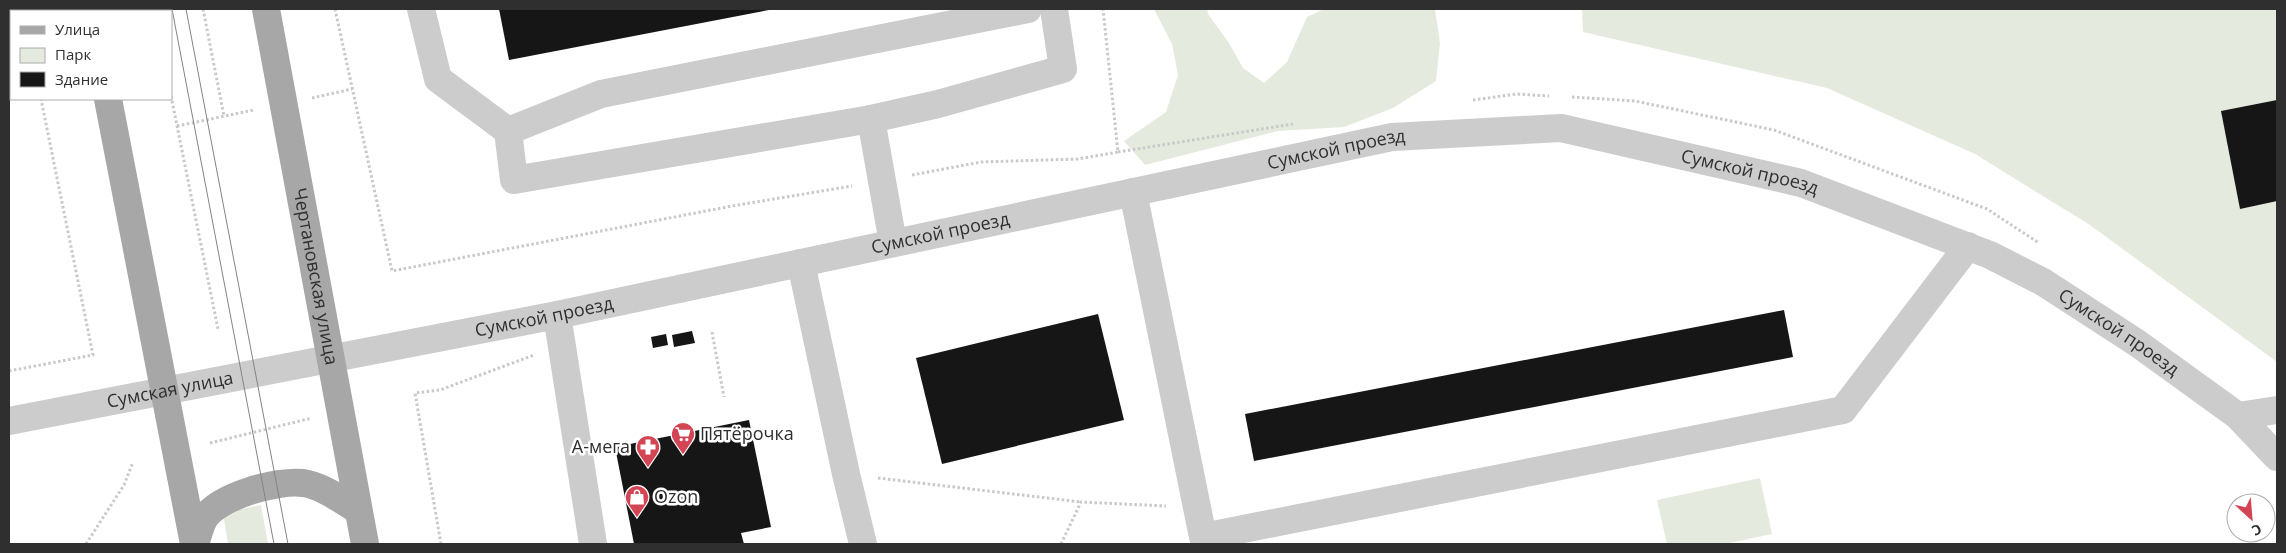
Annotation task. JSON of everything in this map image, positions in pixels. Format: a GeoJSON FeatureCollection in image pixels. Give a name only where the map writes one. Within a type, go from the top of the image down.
{"type":"FeatureCollection","features":[{"type":"Feature","properties":{"kind":"main road","name":"Чертановская улица"},"geometry":{"type":"LineString","coordinates":[[266,9],[365,544]]}},
{"type":"Feature","properties":{"kind":"main road"},"geometry":{"type":"LineString","coordinates":[[108,100],[194,544]]}},
{"type":"Feature","properties":{"kind":"main road"},"geometry":{"type":"LineString","coordinates":[[194,544],[204,518],[227,500],[270,485],[304,483],[328,492],[358,510]]}},
{"type":"Feature","properties":{"kind":"street"},"geometry":{"type":"LineString","coordinates":[[421,9],[438,79],[508,131],[514,180],[871,119],[938,104],[1063,69],[1054,9]]}},
{"type":"Feature","properties":{"kind":"street"},"geometry":{"type":"LineString","coordinates":[[508,131],[602,94],[1028,9]]}},
{"type":"Feature","properties":{"kind":"street"},"geometry":{"type":"LineString","coordinates":[[871,119],[893,243]]}},
{"type":"Feature","properties":{"kind":"street","name":"Сумской проезд"},"geometry":{"type":"LineString","coordinates":[[331,359],[556,315],[1392,137],[1561,128],[1801,183],[1990,255],[2044,282],[2137,343],[2238,416],[2277,457]]}},
{"type":"Feature","properties":{"kind":"street"},"geometry":{"type":"LineString","coordinates":[[1132,192],[1203,540],[1843,410],[1968,246]]}},
{"type":"Feature","properties":{"kind":"street"},"geometry":{"type":"LineString","coordinates":[[801,263],[846,474],[864,544]]}},
{"type":"Feature","properties":{"kind":"street"},"geometry":{"type":"LineString","coordinates":[[556,315],[593,544]]}},
{"type":"Feature","properties":{"kind":"street","name":"Сумская улица"},"geometry":{"type":"LineString","coordinates":[[9,421],[331,359]]}},
{"type":"Feature","properties":{"kind":"street"},"geometry":{"type":"LineString","coordinates":[[2238,416],[2277,410]]}},
{"type":"Feature","properties":{"kind":"path"},"geometry":{"type":"LineString","coordinates":[[177,126],[224,116],[203,9]]}},
{"type":"Feature","properties":{"kind":"path"},"geometry":{"type":"LineString","coordinates":[[335,9],[392,271],[732,206],[981,162],[1078,159],[1118,152],[1103,9]]}},
{"type":"Feature","properties":{"kind":"path"},"geometry":{"type":"LineString","coordinates":[[9,372],[94,355],[41,100]]}},
{"type":"Feature","properties":{"kind":"path"},"geometry":{"type":"LineString","coordinates":[[172,100],[218,329]]}},
{"type":"Feature","properties":{"kind":"path"},"geometry":{"type":"LineString","coordinates":[[712,332],[724,397]]}},
{"type":"Feature","properties":{"kind":"path"},"geometry":{"type":"LineString","coordinates":[[441,544],[415,393],[440,390],[560,345]]}},
{"type":"Feature","properties":{"kind":"path"},"geometry":{"type":"LineString","coordinates":[[210,443],[317,417]]}},
{"type":"Feature","properties":{"kind":"path"},"geometry":{"type":"LineString","coordinates":[[86,544],[124,485],[133,462]]}},
{"type":"Feature","properties":{"kind":"path"},"geometry":{"type":"LineString","coordinates":[[846,474],[1081,502],[1134,504]]}},
{"type":"Feature","properties":{"kind":"path"},"geometry":{"type":"LineString","coordinates":[[1061,544],[1081,502]]}},
{"type":"Feature","properties":{"kind":"green space"},"geometry":{"type":"Polygon","coordinates":[[[1154,9],[1207,9],[1208,14],[1229,43],[1243,68],[1264,83],[1287,62],[1307,17],[1324,9],[1435,9],[1440,43],[1436,81],[1393,108],[1344,127],[1278,131],[1145,165],[1124,141],[1166,112],[1178,75],[1172,44],[1154,9]]]}},
{"type":"Feature","properties":{"kind":"green space"},"geometry":{"type":"Polygon","coordinates":[[[1582,9],[2277,9],[2277,362],[2090,225],[1975,154],[1827,88],[1583,32],[1582,9]]]}},
{"type":"Feature","properties":{"kind":"green space"},"geometry":{"type":"Polygon","coordinates":[[[1760,478],[1772,534],[1725,544],[1667,544],[1657,500],[1760,478]]]}},
{"type":"Feature","properties":{"kind":"green space"},"geometry":{"type":"Polygon","coordinates":[[[261,505],[268,544],[228,544],[223,513],[261,505]]]}},
{"type":"Feature","properties":{"kind":"building"},"geometry":{"type":"Polygon","coordinates":[[[499,9],[769,9],[769,10],[509,60],[499,9]]]}},
{"type":"Feature","properties":{"kind":"building"},"geometry":{"type":"Polygon","coordinates":[[[2277,100],[2277,201],[2240,209],[2221,111],[2277,100]]]}},
{"type":"Feature","properties":{"kind":"building"},"geometry":{"type":"Polygon","coordinates":[[[1784,310],[1793,357],[1254,461],[1245,414],[1784,310]]]}},
{"type":"Feature","properties":{"kind":"building"},"geometry":{"type":"Polygon","coordinates":[[[1098,314],[1124,420],[942,464],[916,358],[1098,314]]]}},
{"type":"Feature","properties":{"kind":"building"},"geometry":{"type":"Polygon","coordinates":[[[692,331],[695,343],[674,347],[672,335],[692,331]]]}},
{"type":"Feature","properties":{"kind":"building"},"geometry":{"type":"Polygon","coordinates":[[[666,334],[668,345],[653,348],[651,337],[666,334]]]}},
{"type":"Feature","properties":{"kind":"building"},"geometry":{"type":"Polygon","coordinates":[[[749,420],[771,527],[741,533],[744,544],[634,544],[615,447],[749,420]]]}},
{"type":"Feature","properties":{"kind":"tram line"},"geometry":{"type":"LineString","coordinates":[[172,9],[274,544]]}},
{"type":"Feature","properties":{"kind":"tram line"},"geometry":{"type":"LineString","coordinates":[[186,9],[288,544]]}},
{"type":"Feature","properties":{"kind":"place","name":"Пятёрочка"},"geometry":{"type":"Point","coordinates":[683,455]}},
{"type":"Feature","properties":{"kind":"place","name":"А-мега"},"geometry":{"type":"Point","coordinates":[648,468]}},
{"type":"Feature","properties":{"kind":"place","name":"Ozon"},"geometry":{"type":"Point","coordinates":[637,518]}}]}
